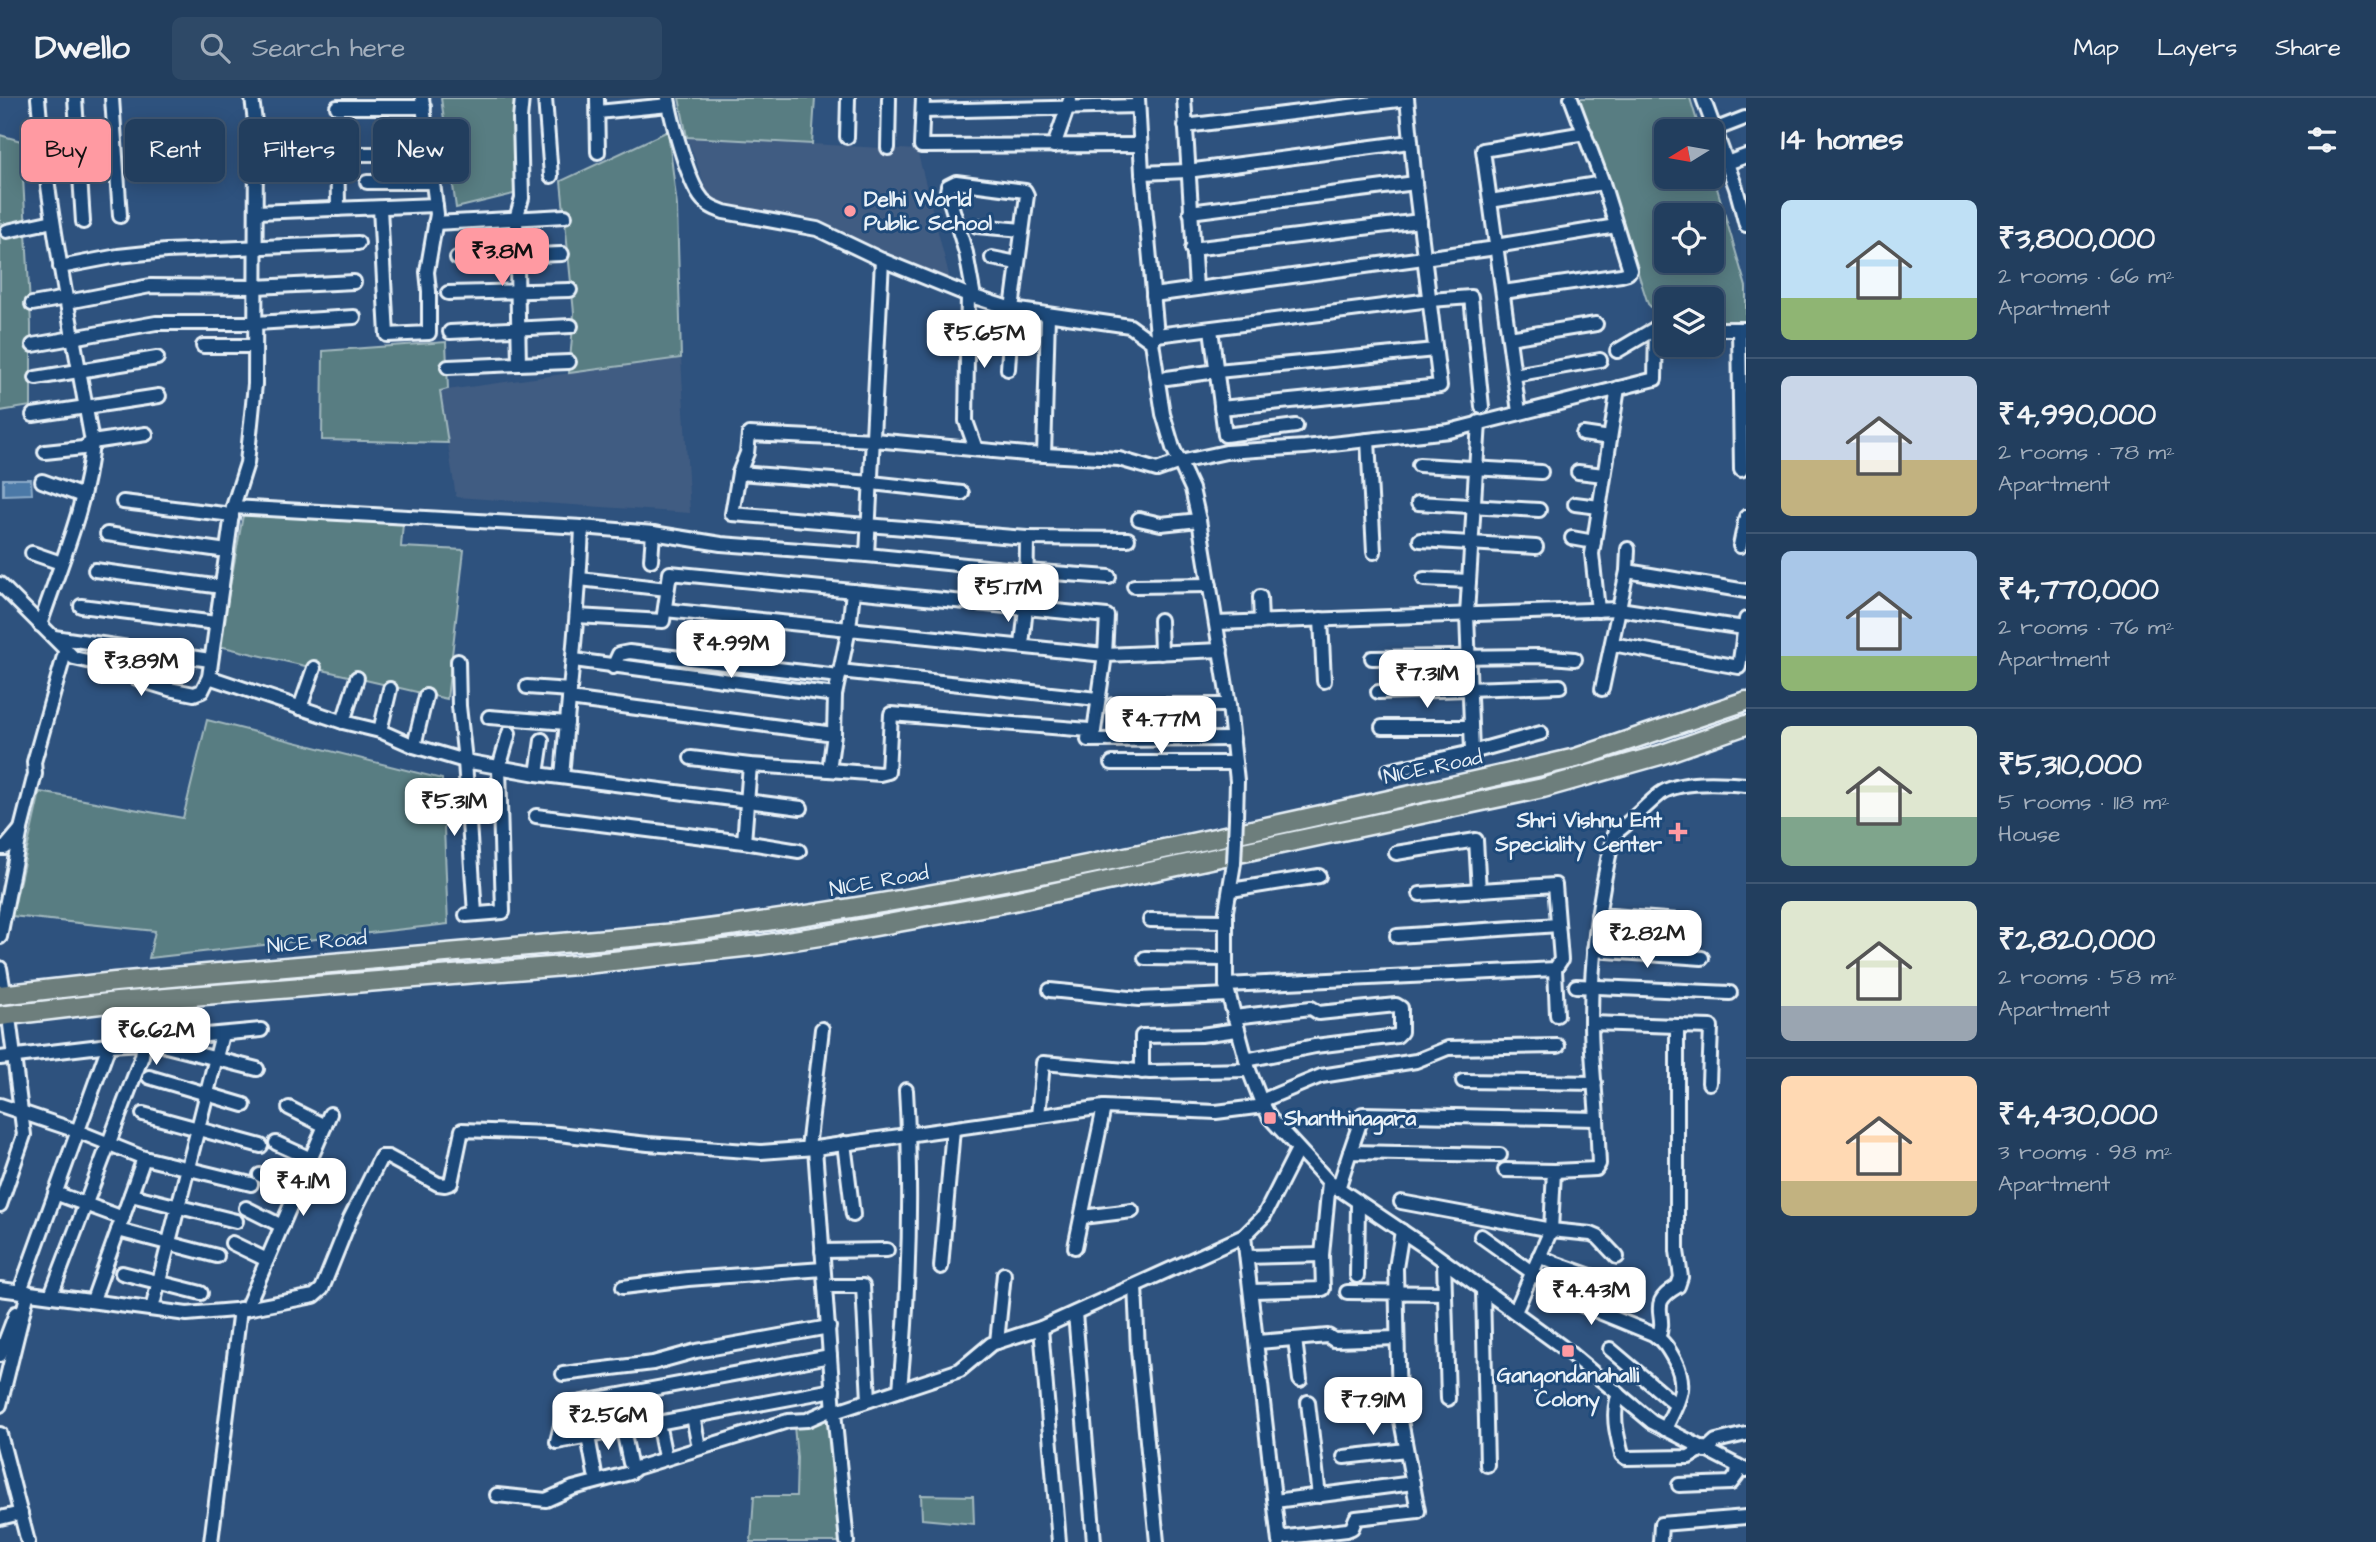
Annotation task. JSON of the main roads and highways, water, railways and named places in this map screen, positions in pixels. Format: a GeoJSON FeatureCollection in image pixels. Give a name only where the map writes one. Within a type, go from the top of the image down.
{"type":"FeatureCollection","features":[{"type":"Feature","properties":{"kind":"highway","name":"NICE Road"},"geometry":{"type":"LineString","coordinates":[[4,1004],[141,980],[676,933],[894,902],[1269,826],[1576,758],[1746,701]]}},
{"type":"Feature","properties":{"kind":"highway","name":"NICE Road"},"geometry":{"type":"LineString","coordinates":[[4,1004],[117,1002],[576,965],[762,945],[838,933],[1009,902],[1543,788],[1660,755],[1746,725]]}},
{"type":"Feature","properties":{"kind":"place","name":"Delhi World Public School"},"geometry":{"type":"Point","coordinates":[850,211]}},
{"type":"Feature","properties":{"kind":"place","name":"Shri Vishnu Ent Speciality Center"},"geometry":{"type":"Point","coordinates":[1678,832]}},
{"type":"Feature","properties":{"kind":"place","name":"Shanthinagara"},"geometry":{"type":"Point","coordinates":[1270,1118]}},
{"type":"Feature","properties":{"kind":"place","name":"Gangondanahalli Colony"},"geometry":{"type":"Point","coordinates":[1568,1351]}}]}
